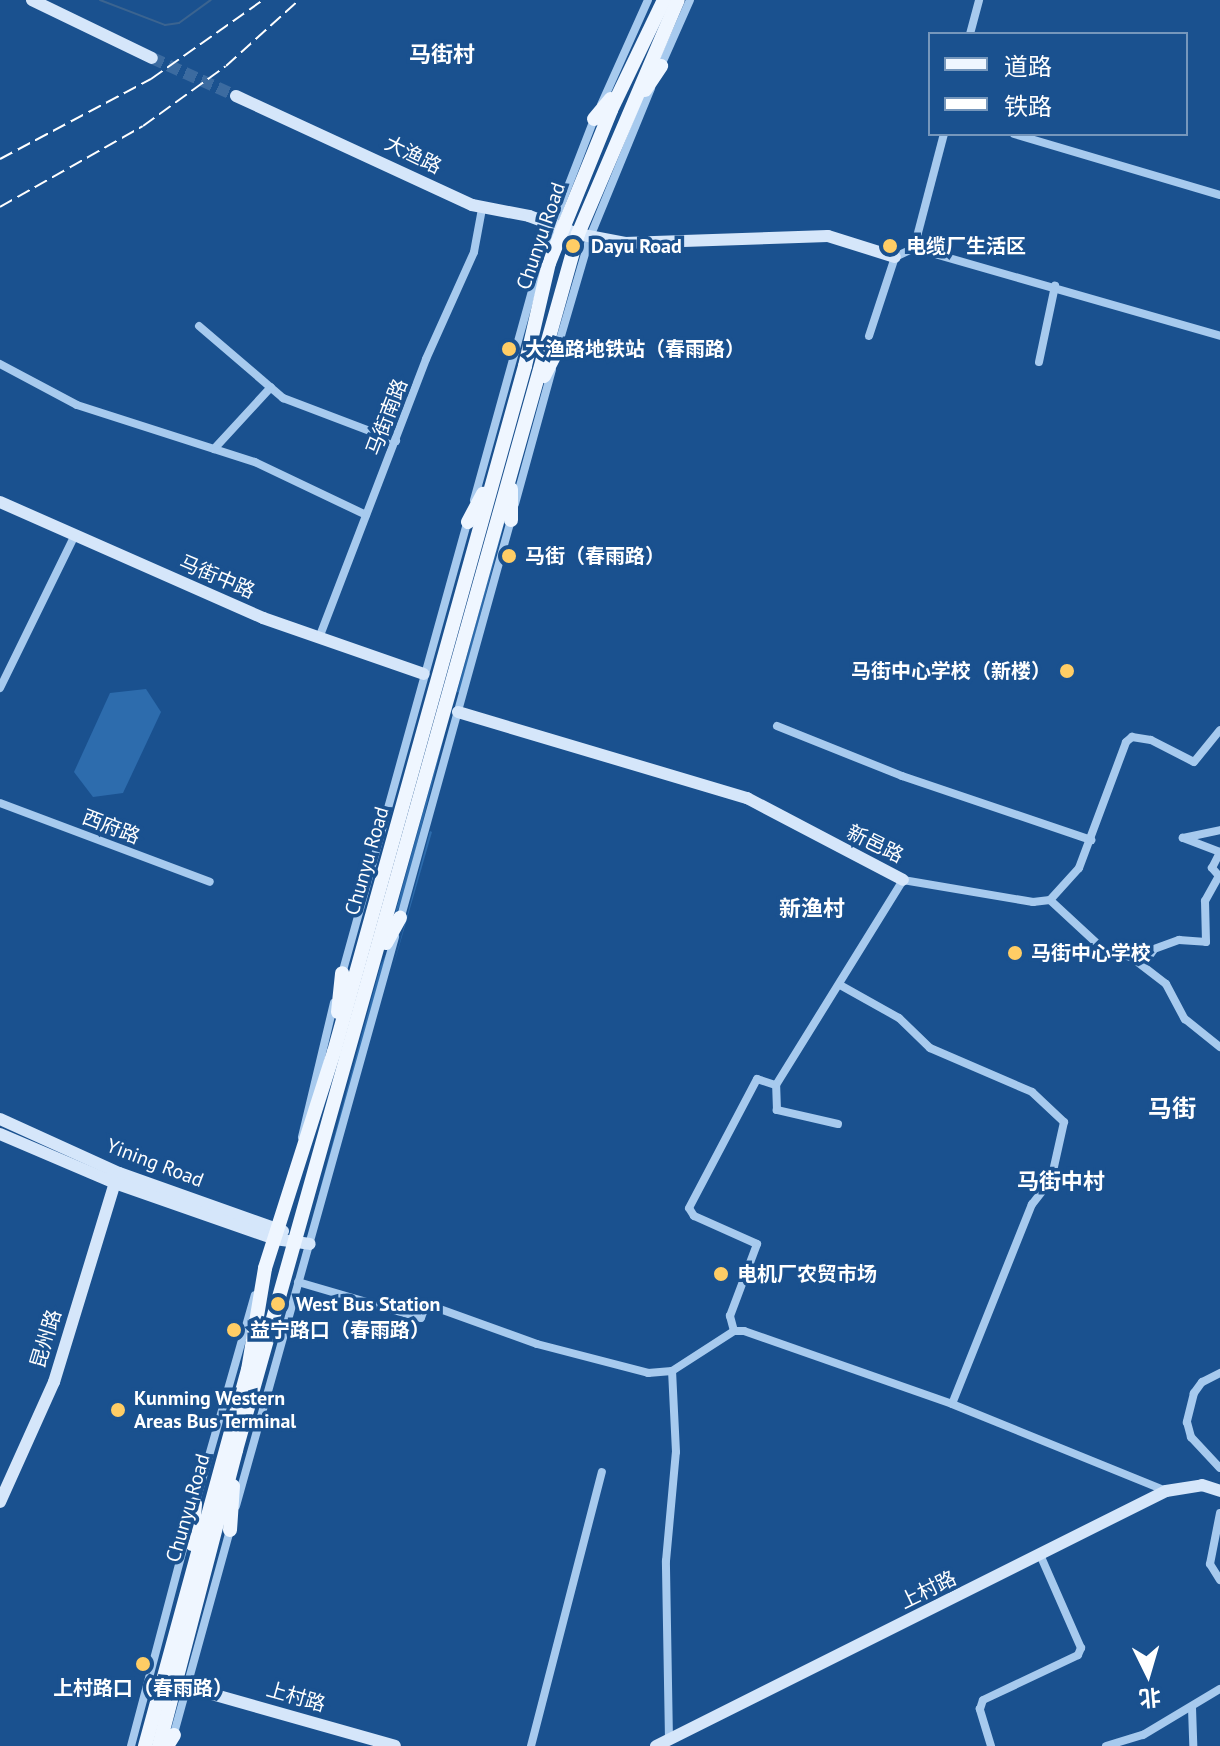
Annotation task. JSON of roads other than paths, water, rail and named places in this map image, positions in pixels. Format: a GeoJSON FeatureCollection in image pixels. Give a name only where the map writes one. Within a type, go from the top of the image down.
{"type":"FeatureCollection","features":[{"type":"Feature","properties":{"kind":"main road","name":"Chunyu Road"},"geometry":{"type":"LineString","coordinates":[[145,1746],[248,1370],[265,1268],[334,1052],[496,469],[556,227],[664,0]]}},
{"type":"Feature","properties":{"kind":"main road","name":"Chunyu Road"},"geometry":{"type":"LineString","coordinates":[[159,1746],[236,1450],[303,1242],[375,961],[529,405],[622,123],[678,0]]}},
{"type":"Feature","properties":{"kind":"main road"},"geometry":{"type":"LineString","coordinates":[[622,123],[661,66]]}},
{"type":"Feature","properties":{"kind":"main road"},"geometry":{"type":"LineString","coordinates":[[594,119],[624,83]]}},
{"type":"Feature","properties":{"kind":"main road"},"geometry":{"type":"LineString","coordinates":[[534,318],[542,254]]}},
{"type":"Feature","properties":{"kind":"main road"},"geometry":{"type":"LineString","coordinates":[[529,405],[557,351]]}},
{"type":"Feature","properties":{"kind":"main road"},"geometry":{"type":"LineString","coordinates":[[468,522],[496,469]]}},
{"type":"Feature","properties":{"kind":"main road"},"geometry":{"type":"LineString","coordinates":[[511,520],[512,469]]}},
{"type":"Feature","properties":{"kind":"main road"},"geometry":{"type":"LineString","coordinates":[[375,961],[400,918]]}},
{"type":"Feature","properties":{"kind":"main road"},"geometry":{"type":"LineString","coordinates":[[334,1052],[342,973]]}},
{"type":"Feature","properties":{"kind":"main road"},"geometry":{"type":"LineString","coordinates":[[230,1530],[236,1450]]}},
{"type":"Feature","properties":{"kind":"main road"},"geometry":{"type":"LineString","coordinates":[[189,1577],[195,1504]]}},
{"type":"Feature","properties":{"kind":"street"},"geometry":{"type":"LineString","coordinates":[[32,0],[152,58]]}},
{"type":"Feature","properties":{"kind":"street"},"geometry":{"type":"LineString","coordinates":[[300,1158],[304,1112],[542,254],[556,227],[594,119],[648,0]]}},
{"type":"Feature","properties":{"kind":"street"},"geometry":{"type":"LineString","coordinates":[[171,1742],[298,1282],[303,1242],[458,712],[557,351],[584,236],[690,0]]}},
{"type":"Feature","properties":{"kind":"street"},"geometry":{"type":"LineString","coordinates":[[971,32],[979,0]]}},
{"type":"Feature","properties":{"kind":"street","name":"大渔路"},"geometry":{"type":"LineString","coordinates":[[236,96],[482,209],[584,236],[625,243],[828,236],[895,257]]}},
{"type":"Feature","properties":{"kind":"street"},"geometry":{"type":"LineString","coordinates":[[914,248],[943,136]]}},
{"type":"Feature","properties":{"kind":"street"},"geometry":{"type":"LineString","coordinates":[[1021,136],[1220,195]]}},
{"type":"Feature","properties":{"kind":"street","name":"马街南路"},"geometry":{"type":"LineString","coordinates":[[319,638],[474,252],[482,209]]}},
{"type":"Feature","properties":{"kind":"street"},"geometry":{"type":"LineString","coordinates":[[869,336],[895,257],[914,248],[1055,286],[1220,336]]}},
{"type":"Feature","properties":{"kind":"street"},"geometry":{"type":"LineString","coordinates":[[1039,362],[1055,286]]}},
{"type":"Feature","properties":{"kind":"street"},"geometry":{"type":"LineString","coordinates":[[199,326],[283,398],[396,441]]}},
{"type":"Feature","properties":{"kind":"street"},"geometry":{"type":"LineString","coordinates":[[0,364],[77,405],[255,462],[366,515]]}},
{"type":"Feature","properties":{"kind":"street"},"geometry":{"type":"LineString","coordinates":[[214,449],[271,387]]}},
{"type":"Feature","properties":{"kind":"street","name":"马街中路"},"geometry":{"type":"LineString","coordinates":[[0,502],[74,537],[319,638],[424,674]]}},
{"type":"Feature","properties":{"kind":"street"},"geometry":{"type":"LineString","coordinates":[[0,688],[74,537]]}},
{"type":"Feature","properties":{"kind":"street","name":"新邑路"},"geometry":{"type":"LineString","coordinates":[[458,712],[747,798],[903,880],[1033,902],[1050,900]]}},
{"type":"Feature","properties":{"kind":"street"},"geometry":{"type":"LineString","coordinates":[[777,726],[902,776],[1091,840]]}},
{"type":"Feature","properties":{"kind":"street"},"geometry":{"type":"LineString","coordinates":[[1220,730],[1194,762],[1151,740],[1132,737],[1126,742],[1091,840],[1070,882],[1050,900],[1104,950],[1143,965],[1166,984],[1185,1019],[1220,1047]]}},
{"type":"Feature","properties":{"kind":"street","name":"西府路"},"geometry":{"type":"LineString","coordinates":[[0,803],[210,882]]}},
{"type":"Feature","properties":{"kind":"street"},"geometry":{"type":"LineString","coordinates":[[1143,965],[1154,949],[1179,940],[1206,942],[1205,901],[1219,876],[1212,868],[1220,852],[1183,838],[1220,830]]}},
{"type":"Feature","properties":{"kind":"street"},"geometry":{"type":"LineString","coordinates":[[838,1124],[777,1110],[776,1085],[903,880]]}},
{"type":"Feature","properties":{"kind":"street"},"geometry":{"type":"LineString","coordinates":[[840,985],[899,1018],[930,1048],[1032,1092],[1064,1122],[1051,1180],[1032,1204],[952,1404]]}},
{"type":"Feature","properties":{"kind":"street"},"geometry":{"type":"LineString","coordinates":[[734,1331],[730,1316],[757,1244],[694,1216],[689,1208],[757,1079],[776,1085]]}},
{"type":"Feature","properties":{"kind":"street","name":"Yining Road"},"geometry":{"type":"LineString","coordinates":[[0,1119],[119,1173],[276,1234]]}},
{"type":"Feature","properties":{"kind":"street","name":"Yining Road"},"geometry":{"type":"LineString","coordinates":[[0,1134],[115,1183],[303,1242]]}},
{"type":"Feature","properties":{"kind":"street","name":"昆州路"},"geometry":{"type":"LineString","coordinates":[[0,1502],[54,1382],[115,1183]]}},
{"type":"Feature","properties":{"kind":"street"},"geometry":{"type":"LineString","coordinates":[[131,1746],[241,1334],[265,1268]]}},
{"type":"Feature","properties":{"kind":"street"},"geometry":{"type":"LineString","coordinates":[[298,1282],[421,1318],[426,1304],[632,1371],[672,1371],[734,1331]]}},
{"type":"Feature","properties":{"kind":"street"},"geometry":{"type":"LineString","coordinates":[[734,1331],[952,1404],[1166,1491]]}},
{"type":"Feature","properties":{"kind":"street"},"geometry":{"type":"LineString","coordinates":[[661,1744],[666,1561],[676,1452],[672,1371]]}},
{"type":"Feature","properties":{"kind":"street"},"geometry":{"type":"LineString","coordinates":[[1220,1373],[1202,1382],[1194,1393],[1187,1422],[1197,1445],[1220,1468]]}},
{"type":"Feature","properties":{"kind":"street"},"geometry":{"type":"LineString","coordinates":[[531,1746],[602,1472]]}},
{"type":"Feature","properties":{"kind":"street","name":"上村路"},"geometry":{"type":"LineString","coordinates":[[661,1744],[1041,1557],[1166,1491],[1202,1485],[1220,1491]]}},
{"type":"Feature","properties":{"kind":"street"},"geometry":{"type":"LineString","coordinates":[[1220,1513],[1210,1564],[1220,1580]]}},
{"type":"Feature","properties":{"kind":"street"},"geometry":{"type":"LineString","coordinates":[[991,1746],[980,1709],[983,1700],[1078,1655],[1081,1648],[1041,1557]]}},
{"type":"Feature","properties":{"kind":"street","name":"上村路"},"geometry":{"type":"LineString","coordinates":[[187,1687],[395,1746]]}},
{"type":"Feature","properties":{"kind":"street"},"geometry":{"type":"LineString","coordinates":[[1106,1746],[1143,1735],[1220,1689]]}},
{"type":"Feature","properties":{"kind":"street"},"geometry":{"type":"LineString","coordinates":[[1192,1708],[1193,1746]]}},
{"type":"Feature","properties":{"kind":"waterway"},"geometry":{"type":"LineString","coordinates":[[100,0],[165,25],[179,23],[211,0]]}},
{"type":"Feature","properties":{"kind":"tunnel"},"geometry":{"type":"LineString","coordinates":[[152,58],[236,96]]}},
{"type":"Feature","properties":{"kind":"railway"},"geometry":{"type":"LineString","coordinates":[[0,159],[151,79],[263,0]]}},
{"type":"Feature","properties":{"kind":"railway"},"geometry":{"type":"LineString","coordinates":[[0,207],[143,126],[226,66],[299,0]]}},
{"type":"Feature","properties":{"kind":"place","name":"Dayu Road"},"geometry":{"type":"Point","coordinates":[573,246]}},
{"type":"Feature","properties":{"kind":"place","name":"电缆厂生活区"},"geometry":{"type":"Point","coordinates":[890,246]}},
{"type":"Feature","properties":{"kind":"place","name":"大渔路地铁站（春雨路）"},"geometry":{"type":"Point","coordinates":[509,349]}},
{"type":"Feature","properties":{"kind":"place","name":"马街（春雨路）"},"geometry":{"type":"Point","coordinates":[509,556]}},
{"type":"Feature","properties":{"kind":"place","name":"马街中心学校（新楼）"},"geometry":{"type":"Point","coordinates":[1067,671]}},
{"type":"Feature","properties":{"kind":"place","name":"马街中心学校"},"geometry":{"type":"Point","coordinates":[1015,953]}},
{"type":"Feature","properties":{"kind":"place","name":"电机厂农贸市场"},"geometry":{"type":"Point","coordinates":[721,1274]}},
{"type":"Feature","properties":{"kind":"place","name":"West Bus Station"},"geometry":{"type":"Point","coordinates":[278,1304]}},
{"type":"Feature","properties":{"kind":"place","name":"益宁路口（春雨路）"},"geometry":{"type":"Point","coordinates":[234,1330]}},
{"type":"Feature","properties":{"kind":"place","name":"Kunming Western Areas Bus Terminal"},"geometry":{"type":"Point","coordinates":[118,1410]}},
{"type":"Feature","properties":{"kind":"place","name":"上村路口（春雨路）"},"geometry":{"type":"Point","coordinates":[143,1664]}},
{"type":"Feature","properties":{"kind":"district","name":"马街村"},"geometry":{"type":"Point","coordinates":[442,55]}},
{"type":"Feature","properties":{"kind":"district","name":"新渔村"},"geometry":{"type":"Point","coordinates":[812,909]}},
{"type":"Feature","properties":{"kind":"district","name":"马街"},"geometry":{"type":"Point","coordinates":[1172,1109]}},
{"type":"Feature","properties":{"kind":"district","name":"马街中村"},"geometry":{"type":"Point","coordinates":[1061,1182]}}]}
